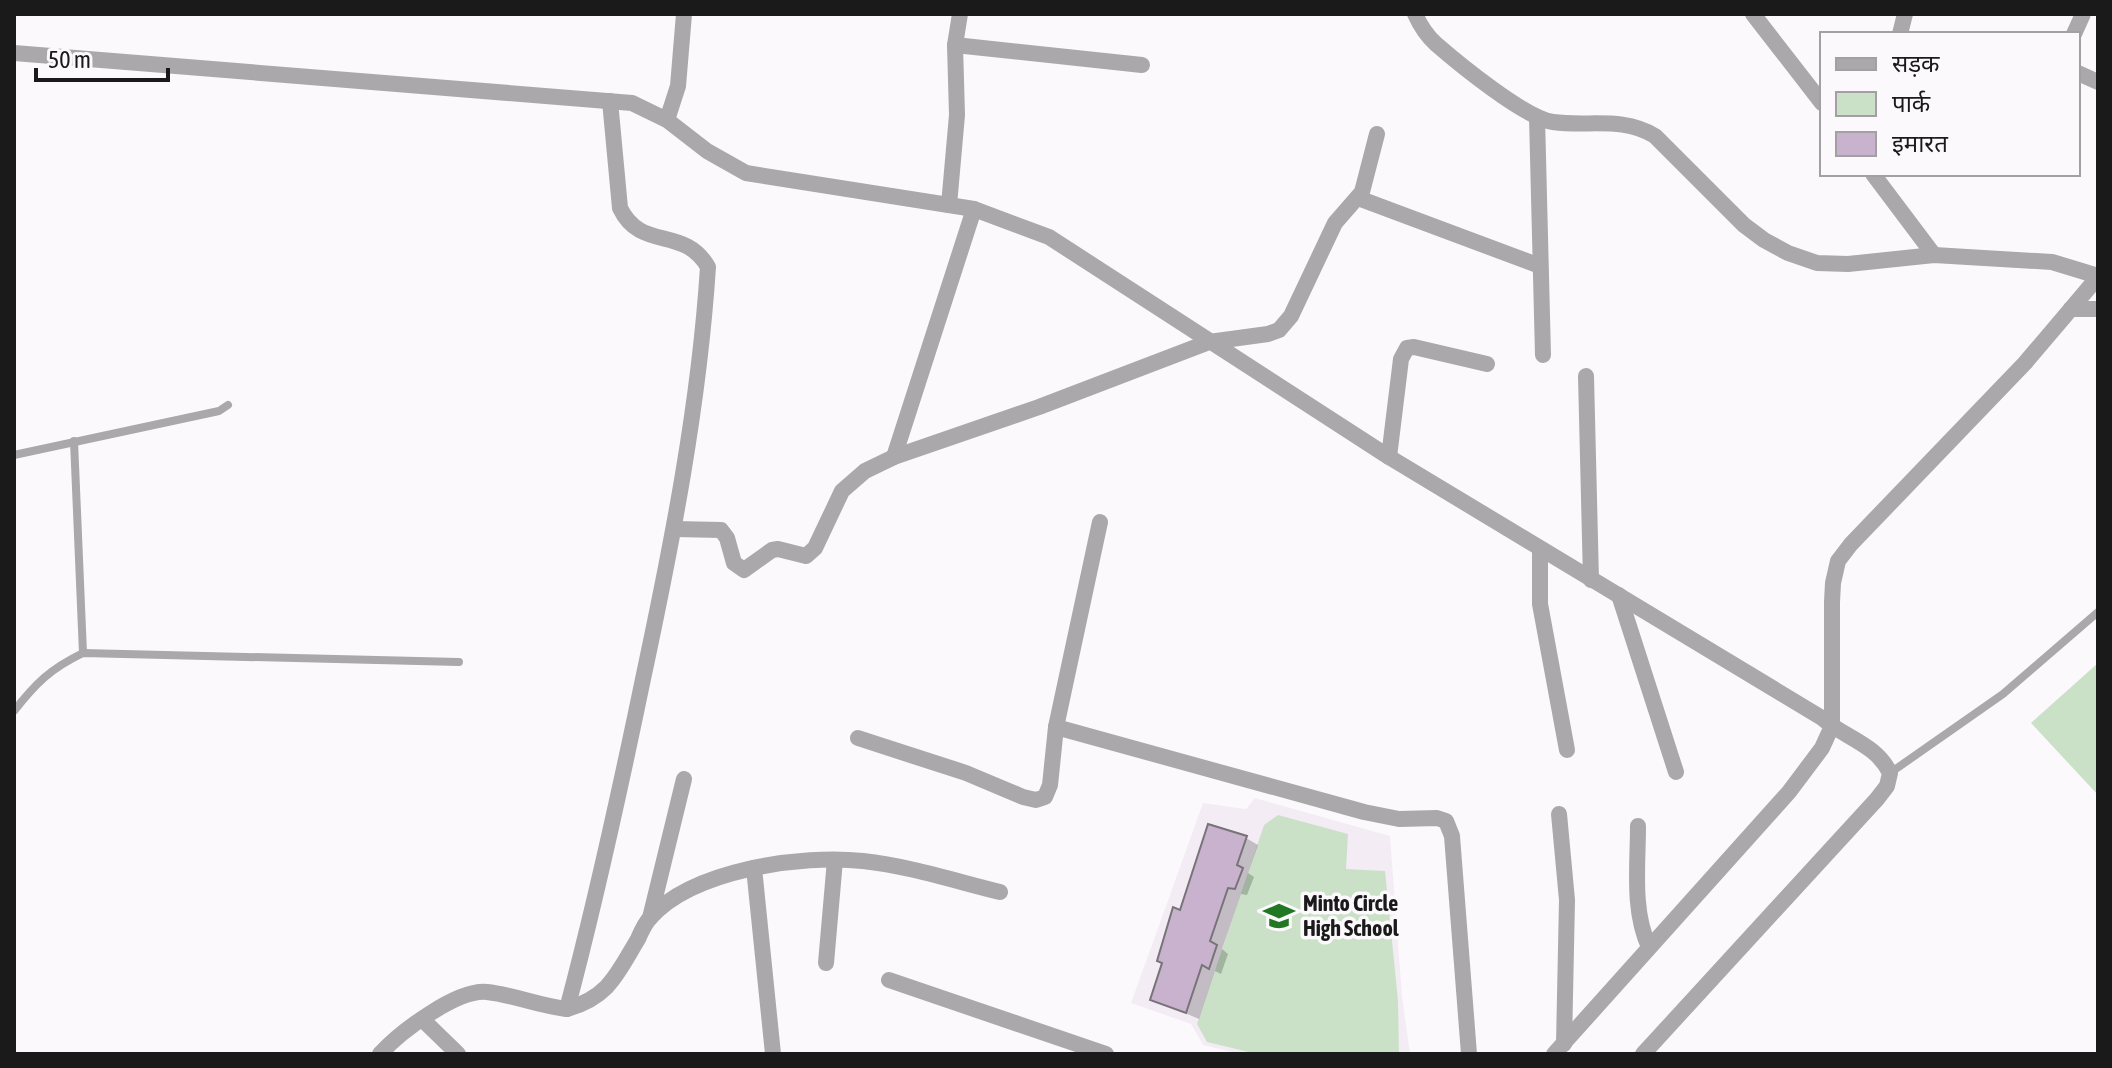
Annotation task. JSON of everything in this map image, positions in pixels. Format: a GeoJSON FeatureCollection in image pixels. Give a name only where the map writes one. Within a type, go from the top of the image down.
{"type":"FeatureCollection","features":[{"type":"Feature","properties":{"kind":"street"},"geometry":{"type":"LineString","coordinates":[[667,120],[678,86],[684,14]]}},
{"type":"Feature","properties":{"kind":"street"},"geometry":{"type":"LineString","coordinates":[[949,205],[957,115],[955,45],[960,14]]}},
{"type":"Feature","properties":{"kind":"street"},"geometry":{"type":"LineString","coordinates":[[1415,14],[1434,42],[1537,117],[1553,122],[1622,123],[1641,127],[1655,136],[1744,225],[1788,253],[1817,263],[1848,264],[1934,255],[2052,262],[2098,277],[2025,363],[1859,535],[1838,561],[1832,602],[1832,726],[1822,748],[1789,792],[1559,1049]]}},
{"type":"Feature","properties":{"kind":"street"},"geometry":{"type":"LineString","coordinates":[[1759,17],[1820,100]]}},
{"type":"Feature","properties":{"kind":"street"},"geometry":{"type":"LineString","coordinates":[[955,45],[1142,65]]}},
{"type":"Feature","properties":{"kind":"street"},"geometry":{"type":"LineString","coordinates":[[14,53],[632,103],[667,120],[707,151],[746,173],[974,209],[1049,237],[1389,457],[1822,718],[1872,750],[1885,763],[1890,773],[1887,786],[1877,799],[1643,1054]]}},
{"type":"Feature","properties":{"kind":"street"},"geometry":{"type":"LineString","coordinates":[[567,1009],[596,900],[675,529],[708,267],[699,252],[683,243],[639,232],[626,221],[620,208],[610,101]]}},
{"type":"Feature","properties":{"kind":"street"},"geometry":{"type":"LineString","coordinates":[[1537,117],[1543,355]]}},
{"type":"Feature","properties":{"kind":"street"},"geometry":{"type":"LineString","coordinates":[[675,529],[721,530],[727,538],[734,563],[744,570],[778,549],[806,556],[815,548],[838,499],[852,480],[894,457],[1039,407],[1209,342],[1268,334],[1286,323],[1335,223],[1358,198],[1365,185],[1377,134]]}},
{"type":"Feature","properties":{"kind":"street"},"geometry":{"type":"LineString","coordinates":[[1875,176],[1934,255]]}},
{"type":"Feature","properties":{"kind":"street"},"geometry":{"type":"LineString","coordinates":[[1358,198],[1540,266]]}},
{"type":"Feature","properties":{"kind":"street"},"geometry":{"type":"LineString","coordinates":[[894,457],[974,209]]}},
{"type":"Feature","properties":{"kind":"street"},"geometry":{"type":"LineString","coordinates":[[2071,309],[2098,309]]}},
{"type":"Feature","properties":{"kind":"street"},"geometry":{"type":"LineString","coordinates":[[1389,457],[1401,359],[1407,348],[1487,364]]}},
{"type":"Feature","properties":{"kind":"street"},"geometry":{"type":"LineString","coordinates":[[1586,376],[1591,580]]}},
{"type":"Feature","properties":{"kind":"street"},"geometry":{"type":"LineString","coordinates":[[858,738],[966,773],[1036,800],[1045,797],[1050,785],[1056,727],[1100,522]]}},
{"type":"Feature","properties":{"kind":"street"},"geometry":{"type":"LineString","coordinates":[[1540,550],[1540,604],[1567,750]]}},
{"type":"Feature","properties":{"kind":"street"},"geometry":{"type":"LineString","coordinates":[[1619,595],[1676,772]]}},
{"type":"Feature","properties":{"kind":"street"},"geometry":{"type":"LineString","coordinates":[[1056,727],[1364,812],[1399,819],[1437,818],[1446,821],[1452,836],[1469,1054]]}},
{"type":"Feature","properties":{"kind":"street"},"geometry":{"type":"LineString","coordinates":[[380,1054],[423,1020],[466,995],[483,992],[567,1009],[592,1000],[611,984],[650,918],[684,779]]}},
{"type":"Feature","properties":{"kind":"street"},"geometry":{"type":"LineString","coordinates":[[1559,814],[1567,900],[1559,1049]]}},
{"type":"Feature","properties":{"kind":"street"},"geometry":{"type":"LineString","coordinates":[[1638,826],[1638,902],[1642,932],[1649,947]]}},
{"type":"Feature","properties":{"kind":"street"},"geometry":{"type":"LineString","coordinates":[[650,918],[693,886],[754,868],[835,860],[882,863],[1000,892]]}},
{"type":"Feature","properties":{"kind":"street"},"geometry":{"type":"LineString","coordinates":[[826,963],[835,860]]}},
{"type":"Feature","properties":{"kind":"street"},"geometry":{"type":"LineString","coordinates":[[754,868],[773,1054]]}},
{"type":"Feature","properties":{"kind":"street"},"geometry":{"type":"LineString","coordinates":[[889,980],[1106,1054]]}},
{"type":"Feature","properties":{"kind":"street"},"geometry":{"type":"LineString","coordinates":[[423,1020],[458,1054]]}},
{"type":"Feature","properties":{"kind":"lane"},"geometry":{"type":"LineString","coordinates":[[14,455],[219,411],[228,405]]}},
{"type":"Feature","properties":{"kind":"lane"},"geometry":{"type":"LineString","coordinates":[[74,441],[83,653]]}},
{"type":"Feature","properties":{"kind":"lane"},"geometry":{"type":"LineString","coordinates":[[1890,773],[1973,717],[2098,612]]}},
{"type":"Feature","properties":{"kind":"lane"},"geometry":{"type":"LineString","coordinates":[[14,711],[40,679],[58,665],[83,653],[459,662]]}},
{"type":"Feature","properties":{"kind":"shaded area","name":"Minto Circle High School"},"geometry":{"type":"Polygon","coordinates":[[[1255,798],[1390,836],[1402,996],[1410,1054],[1240,1054],[1203,1045],[1191,1024],[1131,1003],[1203,803],[1246,809],[1255,798]]]}},
{"type":"Feature","properties":{"kind":"green space"},"geometry":{"type":"Polygon","coordinates":[[[2098,663],[2098,795],[2031,723],[2098,663]]]}},
{"type":"Feature","properties":{"kind":"green space","name":"Minto Circle High School"},"geometry":{"type":"Polygon","coordinates":[[[1278,815],[1348,834],[1346,869],[1385,871],[1398,1001],[1399,1054],[1257,1054],[1207,1042],[1197,1024],[1264,825],[1278,815]]]}},
{"type":"Feature","properties":{"kind":"building"},"geometry":{"type":"Polygon","coordinates":[[[1208,824],[1247,836],[1237,865],[1243,868],[1235,889],[1228,888],[1210,941],[1217,945],[1209,969],[1202,965],[1186,1013],[1150,1000],[1162,963],[1157,961],[1173,907],[1180,910],[1208,824]]]}},
{"type":"Feature","properties":{"kind":"place","name":"Minto Circle High School"},"geometry":{"type":"Point","coordinates":[1279,916]}}]}
